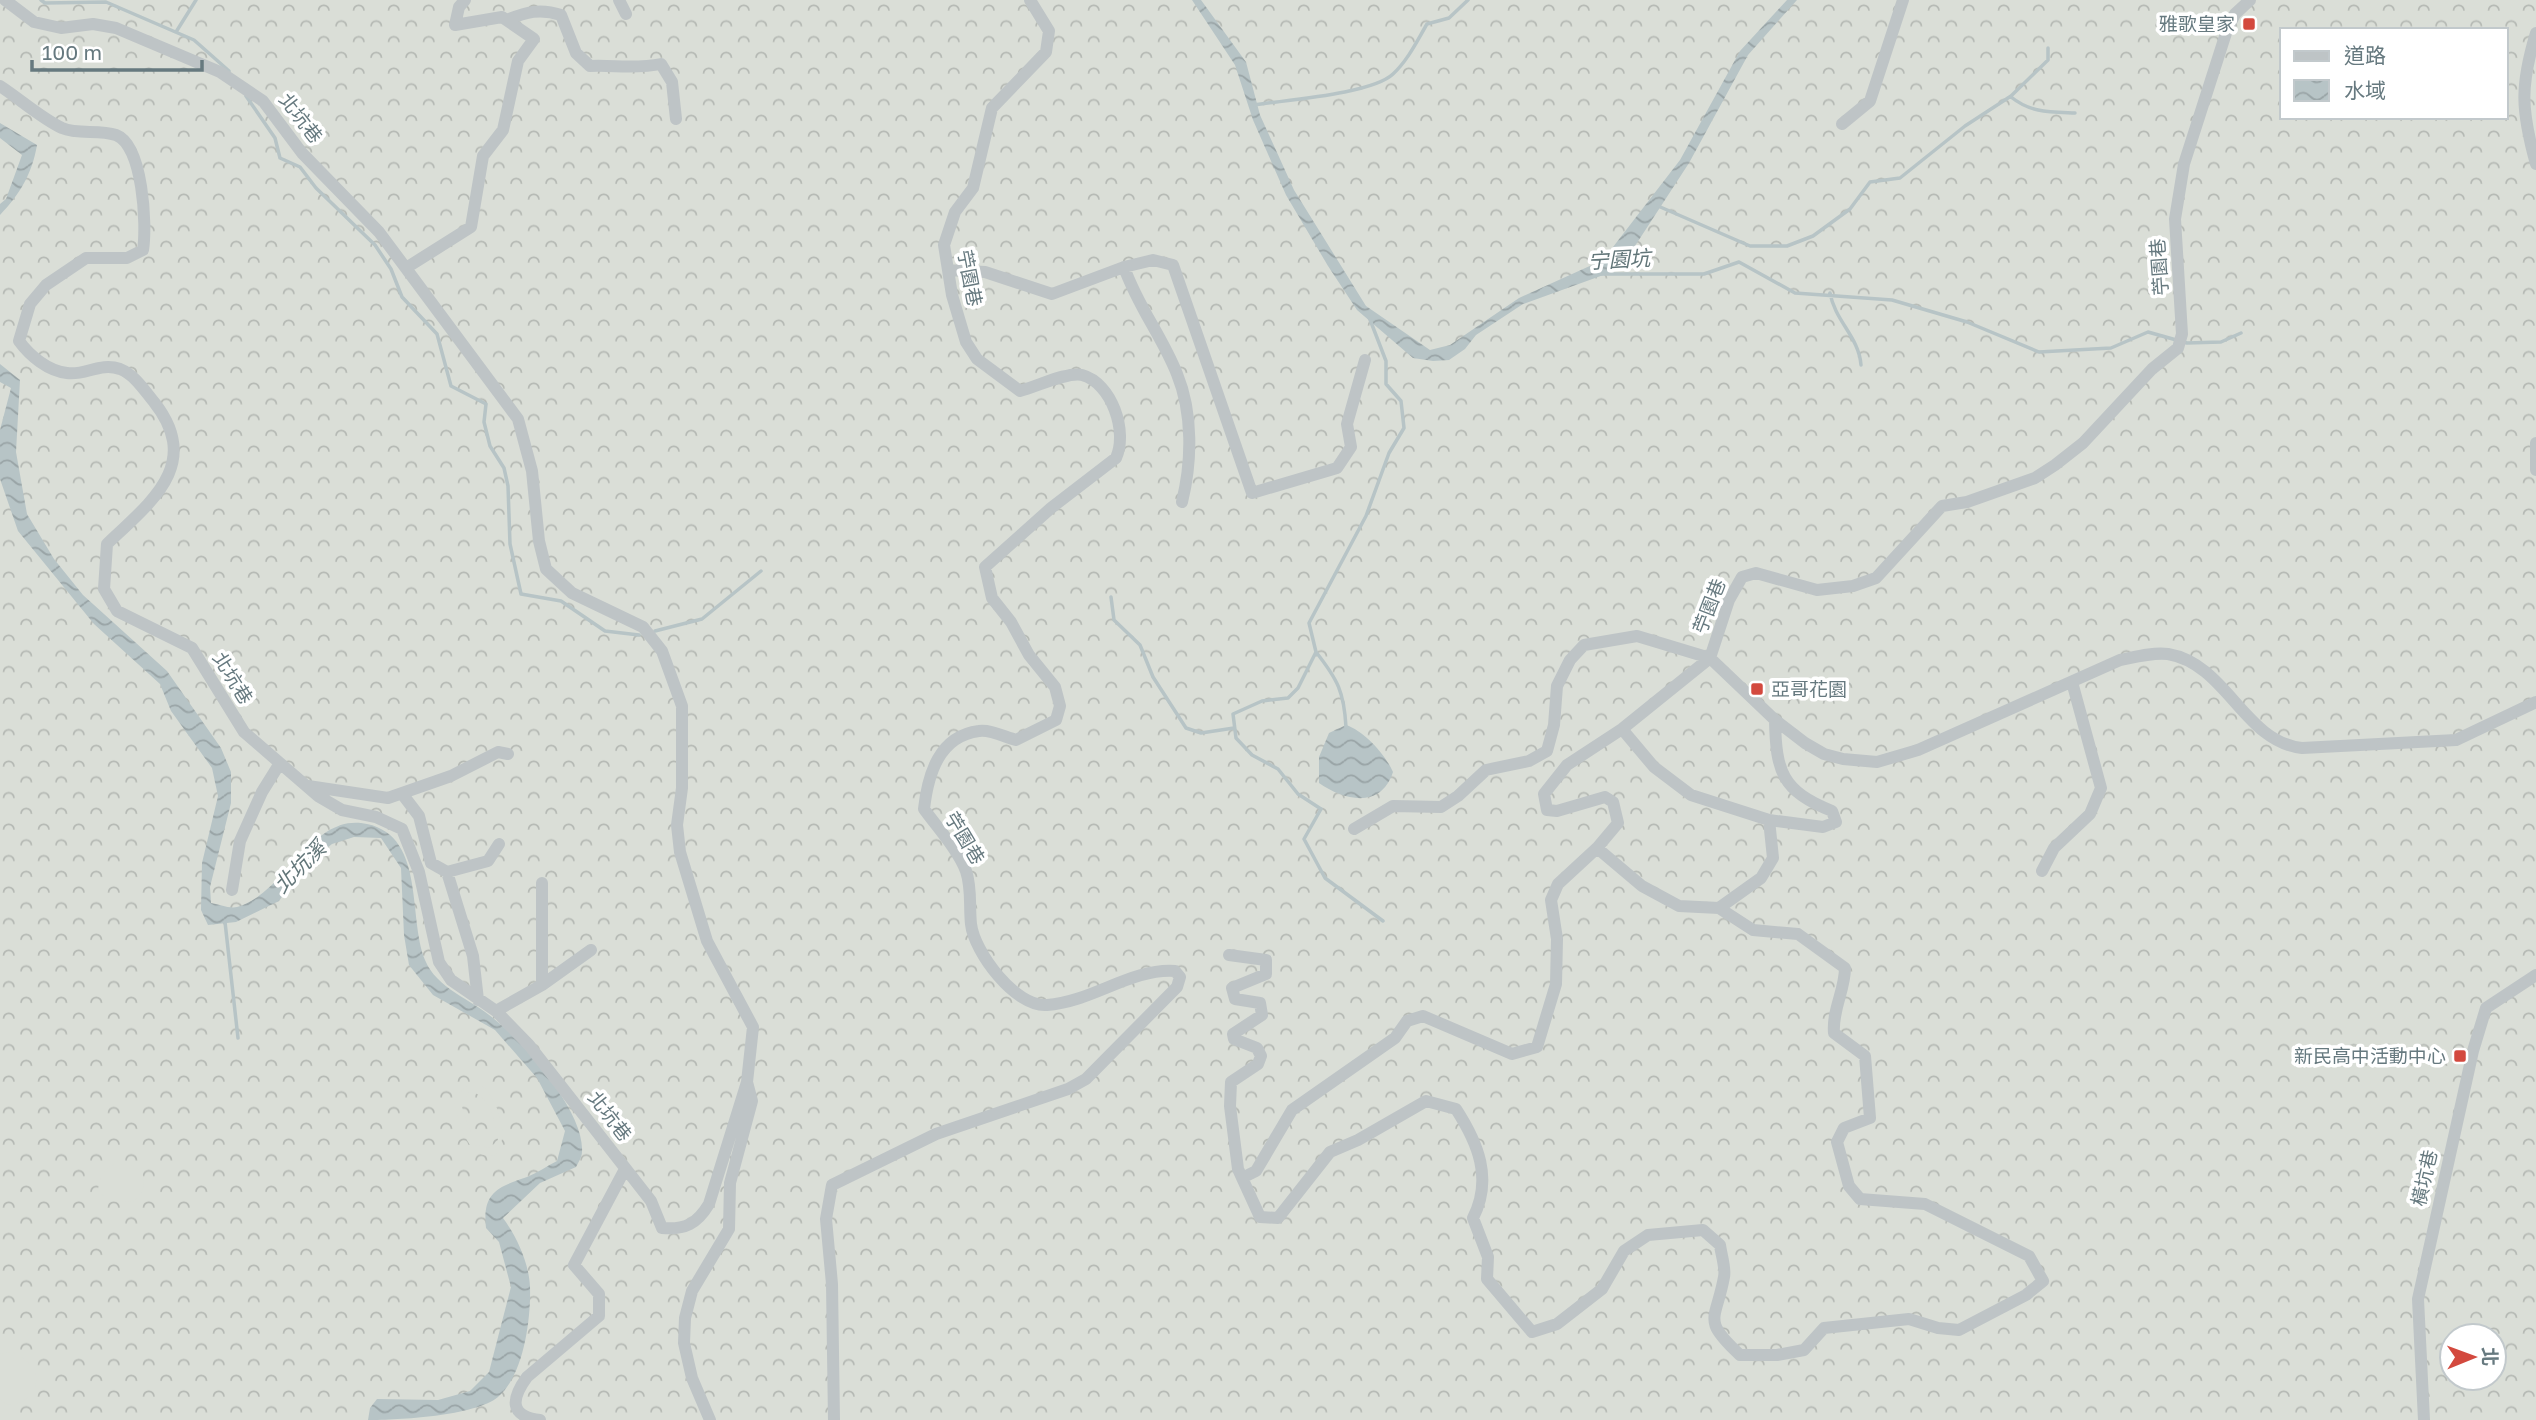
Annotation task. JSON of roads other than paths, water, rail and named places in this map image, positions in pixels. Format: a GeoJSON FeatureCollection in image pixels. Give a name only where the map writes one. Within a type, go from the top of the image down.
{"type":"FeatureCollection","features":[{"type":"Feature","properties":{"kind":"street","name":"北坑巷"},"geometry":{"type":"LineString","coordinates":[[0,86],[64,129],[116,135],[129,146],[142,194],[146,228],[143,250],[127,258],[86,258],[46,285],[30,304],[19,341],[27,352],[48,367],[68,374],[104,366],[121,369],[137,380],[162,412],[174,439],[175,457],[167,480],[155,499],[107,544],[104,589],[117,611],[192,648],[244,732],[308,786],[342,810],[376,817],[402,829],[419,872],[439,962],[451,981],[496,1011],[529,1045],[651,1201],[662,1228],[679,1230],[700,1219],[709,1204],[747,1082],[753,1027],[707,941],[680,852],[677,825],[682,788],[682,706],[662,651],[643,627],[572,593],[546,569],[539,541],[532,471],[518,419],[379,232],[302,153],[263,101],[220,72],[116,28],[93,24],[61,28],[34,22],[5,0]]}},
{"type":"Feature","properties":{"kind":"street"},"geometry":{"type":"LineString","coordinates":[[406,268],[471,227],[483,156],[503,130],[518,61],[534,39],[502,17],[455,25],[459,7],[465,0]]}},
{"type":"Feature","properties":{"kind":"street"},"geometry":{"type":"LineString","coordinates":[[619,0],[626,14]]}},
{"type":"Feature","properties":{"kind":"street","name":"苧園巷"},"geometry":{"type":"LineString","coordinates":[[834,1420],[832,1284],[826,1219],[832,1185],[936,1134],[1068,1089],[1086,1079],[1177,986],[1180,977],[1175,971],[1151,971],[1071,1002],[1043,1006],[1018,994],[1001,979],[978,948],[971,926],[971,890],[965,868],[924,809],[926,790],[939,755],[950,740],[981,730],[1016,740],[1056,720],[1060,706],[1055,687],[1029,655],[1011,622],[992,598],[985,567],[1031,524],[1116,457],[1120,449],[1116,414],[1108,396],[1083,375],[1068,374],[1020,391],[977,359],[966,342],[948,270],[944,244],[949,225],[973,188],[992,108],[1046,52],[1049,31],[1030,0]]}},
{"type":"Feature","properties":{"kind":"street"},"geometry":{"type":"LineString","coordinates":[[1842,124],[1870,101],[1903,0]]}},
{"type":"Feature","properties":{"kind":"street","name":"苧園巷"},"geometry":{"type":"LineString","coordinates":[[2250,0],[2235,15],[2227,30],[2184,164],[2175,219],[2182,334],[2178,348],[2152,369],[2083,443],[2055,465],[2035,478],[1967,502],[1942,506],[1876,578],[1853,586],[1817,590],[1756,573],[1742,576],[1729,600],[1710,659],[1775,720],[1824,754],[1843,759],[1877,762],[1919,750],[2120,660],[2168,654],[2203,668],[2260,728],[2284,746],[2302,748],[2456,740],[2536,702]]}},
{"type":"Feature","properties":{"kind":"street"},"geometry":{"type":"LineString","coordinates":[[507,20],[523,13],[545,10],[561,15],[576,54],[590,66],[625,65],[642,68],[660,64],[672,82],[676,119]]}},
{"type":"Feature","properties":{"kind":"street"},"geometry":{"type":"LineString","coordinates":[[2536,33],[2524,74],[2523,109],[2536,164]]}},
{"type":"Feature","properties":{"kind":"street"},"geometry":{"type":"LineString","coordinates":[[948,270],[985,272],[1052,294],[1124,267],[1153,260],[1174,265],[1252,493],[1338,468],[1351,447],[1347,424],[1365,360]]}},
{"type":"Feature","properties":{"kind":"street"},"geometry":{"type":"LineString","coordinates":[[1124,267],[1135,300],[1178,375],[1187,420],[1190,469],[1182,502]]}},
{"type":"Feature","properties":{"kind":"street"},"geometry":{"type":"LineString","coordinates":[[2536,443],[2536,470]]}},
{"type":"Feature","properties":{"kind":"street"},"geometry":{"type":"LineString","coordinates":[[1354,829],[1393,806],[1441,807],[1458,796],[1486,770],[1529,761],[1547,751],[1554,725],[1557,686],[1570,660],[1584,645],[1637,636],[1710,659]]}},
{"type":"Feature","properties":{"kind":"street"},"geometry":{"type":"LineString","coordinates":[[1244,1177],[1256,1171],[1292,1110],[1395,1038],[1407,1021],[1423,1016],[1512,1054],[1537,1047],[1556,984],[1557,939],[1551,900],[1559,884],[1597,848],[1618,822],[1613,802],[1605,797],[1557,811],[1547,810],[1544,794],[1567,765],[1622,730],[1710,659]]}},
{"type":"Feature","properties":{"kind":"street"},"geometry":{"type":"LineString","coordinates":[[2042,871],[2054,848],[2091,814],[2101,788],[2072,682]]}},
{"type":"Feature","properties":{"kind":"street"},"geometry":{"type":"LineString","coordinates":[[1622,730],[1654,767],[1691,795],[1769,820],[1823,827],[1836,822],[1832,811],[1797,793],[1785,782],[1777,760],[1775,720]]}},
{"type":"Feature","properties":{"kind":"street"},"geometry":{"type":"LineString","coordinates":[[308,786],[388,798],[402,795],[498,752],[508,754]]}},
{"type":"Feature","properties":{"kind":"street"},"geometry":{"type":"LineString","coordinates":[[232,890],[240,841],[262,792],[280,763]]}},
{"type":"Feature","properties":{"kind":"street"},"geometry":{"type":"LineString","coordinates":[[402,795],[419,816],[431,863],[447,873],[474,956],[478,1000]]}},
{"type":"Feature","properties":{"kind":"street"},"geometry":{"type":"LineString","coordinates":[[1719,908],[1761,878],[1773,858],[1769,820]]}},
{"type":"Feature","properties":{"kind":"street"},"geometry":{"type":"LineString","coordinates":[[447,873],[488,861],[499,844]]}},
{"type":"Feature","properties":{"kind":"street"},"geometry":{"type":"LineString","coordinates":[[1228,955],[1266,960],[1269,967],[1266,974],[1232,988],[1235,999],[1260,1003],[1263,1011],[1233,1034],[1234,1039],[1257,1048],[1261,1056],[1258,1064],[1231,1082],[1238,1169],[1244,1177],[1259,1217],[1278,1218],[1330,1152],[1358,1140],[1426,1101],[1455,1109],[1474,1137],[1484,1172],[1482,1201],[1473,1218],[1488,1257],[1487,1279],[1532,1332],[1557,1324],[1602,1289],[1624,1251],[1648,1235],[1703,1230],[1720,1245],[1725,1275],[1714,1308],[1717,1334],[1740,1355],[1777,1355],[1804,1350],[1824,1328],[1909,1319],[1938,1328],[1959,1330],[2026,1295],[2043,1281],[2029,1256],[1926,1204],[1860,1199],[1849,1186],[1837,1142],[1844,1128],[1870,1118],[1866,1056],[1834,1032],[1833,1018],[1845,978],[1845,968],[1798,934],[1753,930],[1719,908],[1679,906],[1642,886],[1597,848]]}},
{"type":"Feature","properties":{"kind":"street"},"geometry":{"type":"LineString","coordinates":[[542,883],[542,985]]}},
{"type":"Feature","properties":{"kind":"street"},"geometry":{"type":"LineString","coordinates":[[496,1011],[542,985],[591,950]]}},
{"type":"Feature","properties":{"kind":"street","name":"橫坑巷"},"geometry":{"type":"LineString","coordinates":[[2424,1420],[2418,1299],[2473,1051],[2486,1008],[2536,975]]}},
{"type":"Feature","properties":{"kind":"street","name":"北坑巷"},"geometry":{"type":"LineString","coordinates":[[710,1420],[692,1378],[684,1343],[685,1318],[692,1291],[729,1229],[730,1183],[752,1101],[747,1082]]}},
{"type":"Feature","properties":{"kind":"street"},"geometry":{"type":"LineString","coordinates":[[540,1420],[520,1414],[515,1403],[519,1388],[527,1377],[599,1316],[598,1294],[574,1265],[625,1169]]}},
{"type":"Feature","properties":{"kind":"water"},"geometry":{"type":"Polygon","coordinates":[[[1192,0],[1201,0],[1246,62],[1260,115],[1294,190],[1366,306],[1430,350],[1450,345],[1519,298],[1603,260],[1680,160],[1740,51],[1787,0],[1797,0],[1748,55],[1689,163],[1620,269],[1523,304],[1476,335],[1465,349],[1449,360],[1433,361],[1413,358],[1357,310],[1286,195],[1253,120],[1235,65],[1192,0]]]}},
{"type":"Feature","properties":{"kind":"water"},"geometry":{"type":"Polygon","coordinates":[[[0,123],[37,145],[24,183],[0,215],[0,204],[6,199],[22,155],[0,138],[0,123]]]}},
{"type":"Feature","properties":{"kind":"water","name":"北坑溪"},"geometry":{"type":"Polygon","coordinates":[[[0,364],[20,380],[16,452],[27,514],[54,559],[83,595],[167,671],[221,748],[231,772],[231,803],[210,887],[211,903],[237,907],[254,899],[269,888],[312,844],[343,824],[361,823],[382,829],[396,842],[406,858],[420,942],[430,970],[446,986],[485,1011],[520,1043],[550,1079],[574,1118],[582,1152],[576,1167],[540,1183],[503,1218],[525,1260],[530,1287],[529,1315],[524,1346],[514,1375],[498,1397],[487,1403],[472,1409],[436,1416],[368,1420],[370,1408],[377,1399],[438,1400],[470,1391],[489,1372],[511,1287],[499,1242],[486,1228],[487,1206],[500,1188],[557,1161],[565,1131],[537,1078],[495,1030],[433,995],[409,965],[404,935],[401,868],[381,838],[354,837],[332,844],[302,868],[279,901],[236,922],[208,925],[201,910],[202,863],[218,796],[212,768],[171,711],[160,684],[94,624],[18,531],[0,479],[0,430],[11,388],[0,382],[0,364]]]}},
{"type":"Feature","properties":{"kind":"water"},"geometry":{"type":"Polygon","coordinates":[[[1346,725],[1360,732],[1373,744],[1393,772],[1380,792],[1371,796],[1351,797],[1319,783],[1319,757],[1329,733],[1346,725]]]}},
{"type":"Feature","properties":{"kind":"waterway"},"geometry":{"type":"LineString","coordinates":[[41,0],[45,3],[106,2],[194,40],[229,71]]}},
{"type":"Feature","properties":{"kind":"waterway"},"geometry":{"type":"LineString","coordinates":[[176,32],[196,0]]}},
{"type":"Feature","properties":{"kind":"waterway"},"geometry":{"type":"LineString","coordinates":[[1254,105],[1348,91],[1382,81],[1403,63],[1427,24],[1449,18],[1468,0]]}},
{"type":"Feature","properties":{"kind":"waterway"},"geometry":{"type":"LineString","coordinates":[[1658,206],[1750,246],[1787,246],[1813,236],[1850,209],[1870,182],[1900,178],[1965,126],[2011,96],[2048,60],[2048,48]]}},
{"type":"Feature","properties":{"kind":"waterway"},"geometry":{"type":"LineString","coordinates":[[246,96],[275,138],[280,158],[300,167],[316,188],[375,245],[391,269],[402,297],[437,334],[451,386],[486,404],[484,422],[490,446],[504,468],[508,486],[510,544],[521,594],[561,601],[605,631],[639,635]]}},
{"type":"Feature","properties":{"kind":"waterway"},"geometry":{"type":"LineString","coordinates":[[2011,97],[2033,109],[2075,113]]}},
{"type":"Feature","properties":{"kind":"waterway","name":"宁園坑"},"geometry":{"type":"LineString","coordinates":[[1601,274],[1704,274],[1739,262],[1795,293],[1892,300],[1967,322],[2039,352],[2111,348],[2148,332],[2187,343],[2221,342],[2241,333]]}},
{"type":"Feature","properties":{"kind":"waterway"},"geometry":{"type":"LineString","coordinates":[[1830,293],[1856,346],[1861,365]]}},
{"type":"Feature","properties":{"kind":"waterway"},"geometry":{"type":"LineString","coordinates":[[1369,317],[1386,361],[1386,384],[1401,401],[1404,428],[1389,453],[1366,516],[1309,623],[1316,652],[1298,688],[1288,698],[1262,701],[1233,714],[1236,738],[1252,755],[1278,769],[1298,794],[1321,809],[1304,839],[1325,878],[1383,921]]}},
{"type":"Feature","properties":{"kind":"waterway"},"geometry":{"type":"LineString","coordinates":[[655,631],[702,619],[761,571]]}},
{"type":"Feature","properties":{"kind":"waterway"},"geometry":{"type":"LineString","coordinates":[[1111,597],[1114,620],[1140,645],[1153,677],[1186,728],[1201,733],[1234,728]]}},
{"type":"Feature","properties":{"kind":"waterway"},"geometry":{"type":"LineString","coordinates":[[1316,652],[1338,687],[1344,704],[1346,727]]}},
{"type":"Feature","properties":{"kind":"waterway"},"geometry":{"type":"LineString","coordinates":[[225,922],[238,1038]]}},
{"type":"Feature","properties":{"kind":"place","name":"雅歌皇家"},"geometry":{"type":"Point","coordinates":[2249,24]}},
{"type":"Feature","properties":{"kind":"place","name":"亞哥花園"},"geometry":{"type":"Point","coordinates":[1757,689]}},
{"type":"Feature","properties":{"kind":"place","name":"新民高中活動中心"},"geometry":{"type":"Point","coordinates":[2460,1056]}}]}
